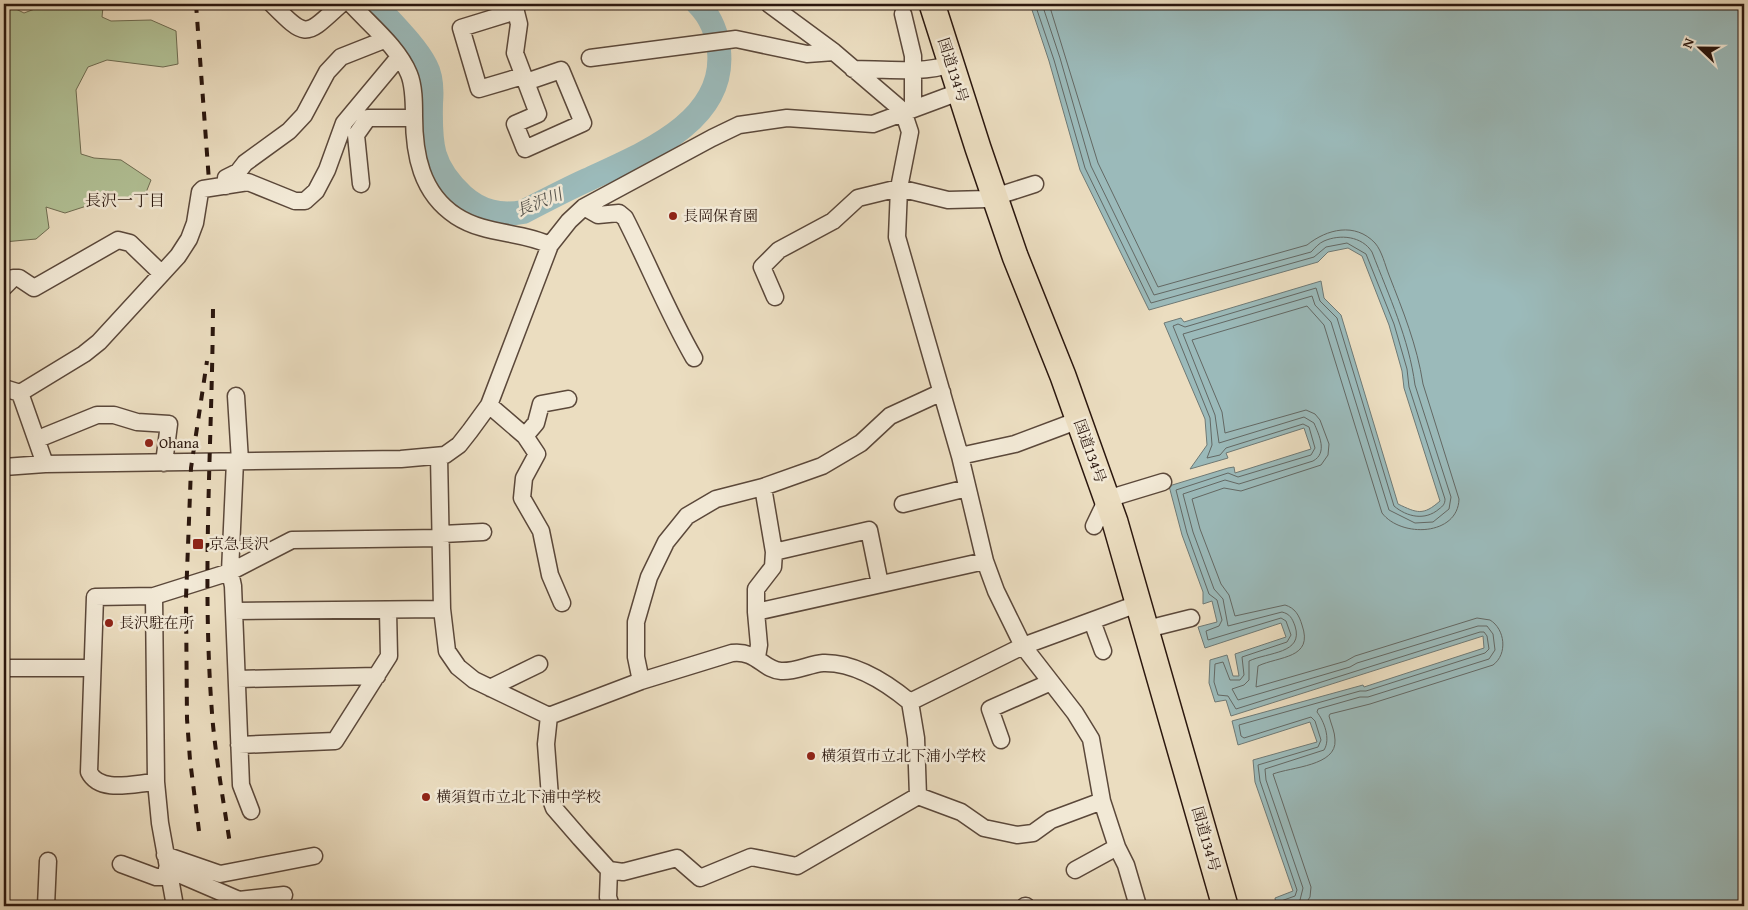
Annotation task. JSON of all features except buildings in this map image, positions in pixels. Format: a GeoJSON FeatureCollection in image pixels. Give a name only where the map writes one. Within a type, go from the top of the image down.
{"type":"FeatureCollection","features":[{"type":"Feature","properties":{"kind":"highway","name":"国道134号"},"geometry":{"type":"LineString","coordinates":[[932,4],[994,197],[1107,499],[1148,629],[1223,906]]}},
{"type":"Feature","properties":{"kind":"street"},"geometry":{"type":"LineString","coordinates":[[272,4],[294,26],[306,31],[314,29],[341,4]]}},
{"type":"Feature","properties":{"kind":"street"},"geometry":{"type":"LineString","coordinates":[[351,4],[399,57],[410,75],[414,141],[419,168],[431,192],[454,215],[471,224],[488,230],[532,238],[550,245]]}},
{"type":"Feature","properties":{"kind":"street"},"geometry":{"type":"LineString","coordinates":[[776,6],[853,68],[908,109]]}},
{"type":"Feature","properties":{"kind":"street"},"geometry":{"type":"LineString","coordinates":[[515,7],[461,28],[479,89],[524,79],[561,70],[583,123],[525,149],[515,124],[538,114],[524,79],[515,53],[520,24],[515,7]]}},
{"type":"Feature","properties":{"kind":"street"},"geometry":{"type":"LineString","coordinates":[[903,14],[913,56],[908,109],[910,132],[899,188],[896,237],[960,456],[985,561],[996,591],[1023,646],[1075,713],[1091,739],[1102,801],[1117,847],[1126,865],[1138,906]]}},
{"type":"Feature","properties":{"kind":"street"},"geometry":{"type":"LineString","coordinates":[[226,188],[226,178],[238,172],[245,163],[289,130],[304,115],[333,64],[341,57],[384,40]]}},
{"type":"Feature","properties":{"kind":"street"},"geometry":{"type":"LineString","coordinates":[[590,58],[736,40],[807,54],[834,52]]}},
{"type":"Feature","properties":{"kind":"street"},"geometry":{"type":"LineString","coordinates":[[4,388],[20,393],[94,346],[178,256],[189,239],[195,223],[200,192],[203,190],[226,188],[236,183],[248,182],[295,201],[305,200],[316,191],[327,170],[344,124],[399,57]]}},
{"type":"Feature","properties":{"kind":"street"},"geometry":{"type":"LineString","coordinates":[[853,68],[912,69],[944,67],[950,64]]}},
{"type":"Feature","properties":{"kind":"street"},"geometry":{"type":"LineString","coordinates":[[4,467],[45,464],[401,459],[445,455],[459,445],[489,405],[550,245],[569,221],[584,207],[739,125],[787,118],[873,124],[908,109],[959,92]]}},
{"type":"Feature","properties":{"kind":"street"},"geometry":{"type":"LineString","coordinates":[[361,184],[356,135],[368,118],[414,118]]}},
{"type":"Feature","properties":{"kind":"street"},"geometry":{"type":"LineString","coordinates":[[775,297],[762,267],[779,250],[833,221],[858,198],[899,188],[948,200],[994,197],[1035,184]]}},
{"type":"Feature","properties":{"kind":"street"},"geometry":{"type":"LineString","coordinates":[[584,207],[598,215],[619,213],[625,218],[655,278],[670,318],[694,358]]}},
{"type":"Feature","properties":{"kind":"street"},"geometry":{"type":"LineString","coordinates":[[4,287],[12,278],[19,278],[34,288],[118,240],[130,243],[161,273]]}},
{"type":"Feature","properties":{"kind":"street"},"geometry":{"type":"LineString","coordinates":[[641,681],[636,657],[636,622],[649,577],[666,542],[687,516],[716,499],[762,488],[822,466],[861,443],[890,416],[942,392]]}},
{"type":"Feature","properties":{"kind":"street"},"geometry":{"type":"LineString","coordinates":[[20,393],[38,439],[45,464]]}},
{"type":"Feature","properties":{"kind":"street"},"geometry":{"type":"LineString","coordinates":[[236,396],[238,461],[230,572],[234,611],[242,785],[251,811]]}},
{"type":"Feature","properties":{"kind":"street"},"geometry":{"type":"LineString","coordinates":[[525,436],[536,423],[541,404],[568,399]]}},
{"type":"Feature","properties":{"kind":"street"},"geometry":{"type":"LineString","coordinates":[[489,405],[525,436],[537,454],[524,478],[522,498],[541,531],[550,575],[562,602]]}},
{"type":"Feature","properties":{"kind":"street"},"geometry":{"type":"LineString","coordinates":[[38,439],[97,415],[114,415],[137,422],[169,424],[164,463]]}},
{"type":"Feature","properties":{"kind":"street"},"geometry":{"type":"LineString","coordinates":[[960,456],[1015,444],[1079,420]]}},
{"type":"Feature","properties":{"kind":"street"},"geometry":{"type":"LineString","coordinates":[[439,456],[442,609],[447,651],[458,668],[474,680],[549,716],[641,681],[732,653],[741,652],[757,657],[769,666],[781,671],[824,663],[854,668],[897,691],[910,702],[916,738],[918,796]]}},
{"type":"Feature","properties":{"kind":"street"},"geometry":{"type":"LineString","coordinates":[[1094,526],[1107,499],[1163,482]]}},
{"type":"Feature","properties":{"kind":"street"},"geometry":{"type":"LineString","coordinates":[[757,657],[759,645],[756,589],[773,566],[774,552],[762,488]]}},
{"type":"Feature","properties":{"kind":"street"},"geometry":{"type":"LineString","coordinates":[[903,504],[967,488]]}},
{"type":"Feature","properties":{"kind":"street"},"geometry":{"type":"LineString","coordinates":[[774,552],[868,530],[880,584]]}},
{"type":"Feature","properties":{"kind":"street"},"geometry":{"type":"LineString","coordinates":[[156,782],[103,786],[94,781],[89,772],[91,668],[95,596],[154,596],[230,572],[292,540],[442,536],[483,532]]}},
{"type":"Feature","properties":{"kind":"street"},"geometry":{"type":"LineString","coordinates":[[756,612],[985,561]]}},
{"type":"Feature","properties":{"kind":"street"},"geometry":{"type":"LineString","coordinates":[[154,596],[156,782],[167,867],[175,906]]}},
{"type":"Feature","properties":{"kind":"street"},"geometry":{"type":"LineString","coordinates":[[910,702],[1023,646],[1140,603]]}},
{"type":"Feature","properties":{"kind":"street"},"geometry":{"type":"LineString","coordinates":[[234,611],[442,609]]}},
{"type":"Feature","properties":{"kind":"street"},"geometry":{"type":"LineString","coordinates":[[239,745],[335,741],[389,656],[388,611]]}},
{"type":"Feature","properties":{"kind":"street"},"geometry":{"type":"LineString","coordinates":[[1148,629],[1192,618]]}},
{"type":"Feature","properties":{"kind":"street"},"geometry":{"type":"LineString","coordinates":[[1092,621],[1103,651]]}},
{"type":"Feature","properties":{"kind":"street"},"geometry":{"type":"LineString","coordinates":[[490,688],[539,664]]}},
{"type":"Feature","properties":{"kind":"street"},"geometry":{"type":"LineString","coordinates":[[4,668],[91,668]]}},
{"type":"Feature","properties":{"kind":"street"},"geometry":{"type":"LineString","coordinates":[[236,679],[377,676]]}},
{"type":"Feature","properties":{"kind":"street"},"geometry":{"type":"LineString","coordinates":[[1001,740],[990,709],[1051,682]]}},
{"type":"Feature","properties":{"kind":"street"},"geometry":{"type":"LineString","coordinates":[[549,716],[546,744],[547,779],[554,808],[609,870],[623,872],[677,858],[700,878],[751,858],[797,866],[918,796]]}},
{"type":"Feature","properties":{"kind":"street"},"geometry":{"type":"LineString","coordinates":[[918,796],[961,812],[984,828],[1017,835],[1033,833],[1051,820],[1102,801]]}},
{"type":"Feature","properties":{"kind":"street"},"geometry":{"type":"LineString","coordinates":[[1075,870],[1117,847]]}},
{"type":"Feature","properties":{"kind":"street"},"geometry":{"type":"LineString","coordinates":[[167,867],[220,874],[314,856]]}},
{"type":"Feature","properties":{"kind":"street"},"geometry":{"type":"LineString","coordinates":[[46,906],[48,862]]}},
{"type":"Feature","properties":{"kind":"street"},"geometry":{"type":"LineString","coordinates":[[120,864],[156,878],[167,867]]}},
{"type":"Feature","properties":{"kind":"street"},"geometry":{"type":"LineString","coordinates":[[167,867],[239,900],[284,895]]}},
{"type":"Feature","properties":{"kind":"street"},"geometry":{"type":"LineString","coordinates":[[609,870],[608,897],[611,906]]}},
{"type":"Feature","properties":{"kind":"green space"},"geometry":{"type":"Polygon","coordinates":[[[4,4],[13,4],[14,8],[24,13],[48,4],[106,4],[103,7],[102,17],[111,21],[151,20],[176,31],[178,64],[163,67],[107,60],[88,67],[76,90],[81,154],[94,158],[121,160],[151,180],[145,195],[105,200],[65,213],[46,207],[49,228],[36,239],[4,242],[4,4]]]}},
{"type":"Feature","properties":{"kind":"water"},"geometry":{"type":"Polygon","coordinates":[[[1030,4],[1744,4],[1744,906],[1276,906],[1275,898],[1293,891],[1255,782],[1253,760],[1317,742],[1310,722],[1238,745],[1232,721],[1363,685],[1364,687],[1484,648],[1483,636],[1231,716],[1226,700],[1215,702],[1209,683],[1210,660],[1227,655],[1233,676],[1239,676],[1235,654],[1286,637],[1281,623],[1205,648],[1198,627],[1217,622],[1212,601],[1203,604],[1203,592],[1182,535],[1169,486],[1228,468],[1234,467],[1235,473],[1311,449],[1304,428],[1226,453],[1228,458],[1190,469],[1207,445],[1205,419],[1164,323],[1181,318],[1184,322],[1321,281],[1324,298],[1341,315],[1398,504],[1420,512],[1429,509],[1440,501],[1404,388],[1402,371],[1389,325],[1362,256],[1348,248],[1328,252],[1318,262],[1149,310],[1080,170],[1049,61],[1030,4]]]}},
{"type":"Feature","properties":{"kind":"waterway","name":"長沢川"},"geometry":{"type":"LineString","coordinates":[[375,4],[409,42],[428,70],[431,89],[432,143],[444,175],[463,196],[477,206],[499,213],[523,212],[631,159],[676,133],[694,117],[709,98],[718,76],[719,51],[713,25],[698,4]]}},
{"type":"Feature","properties":{"kind":"railway"},"geometry":{"type":"LineString","coordinates":[[196,4],[209,181]]}},
{"type":"Feature","properties":{"kind":"railway"},"geometry":{"type":"LineString","coordinates":[[213,309],[207,569],[208,621],[213,725],[230,844]]}},
{"type":"Feature","properties":{"kind":"railway"},"geometry":{"type":"LineString","coordinates":[[199,831],[187,719],[186,598],[191,468],[207,361]]}},
{"type":"Feature","properties":{"kind":"place","name":"長岡保育園"},"geometry":{"type":"Point","coordinates":[673,216]}},
{"type":"Feature","properties":{"kind":"place","name":"Ohana"},"geometry":{"type":"Point","coordinates":[149,443]}},
{"type":"Feature","properties":{"kind":"place","name":"京急長沢"},"geometry":{"type":"Point","coordinates":[198,544]}},
{"type":"Feature","properties":{"kind":"place","name":"長沢駐在所"},"geometry":{"type":"Point","coordinates":[109,623]}},
{"type":"Feature","properties":{"kind":"place","name":"横須賀市立北下浦小学校"},"geometry":{"type":"Point","coordinates":[811,756]}},
{"type":"Feature","properties":{"kind":"place","name":"横須賀市立北下浦中学校"},"geometry":{"type":"Point","coordinates":[426,797]}},
{"type":"Feature","properties":{"kind":"district","name":"長沢一丁目"},"geometry":{"type":"Point","coordinates":[125,200]}}]}
